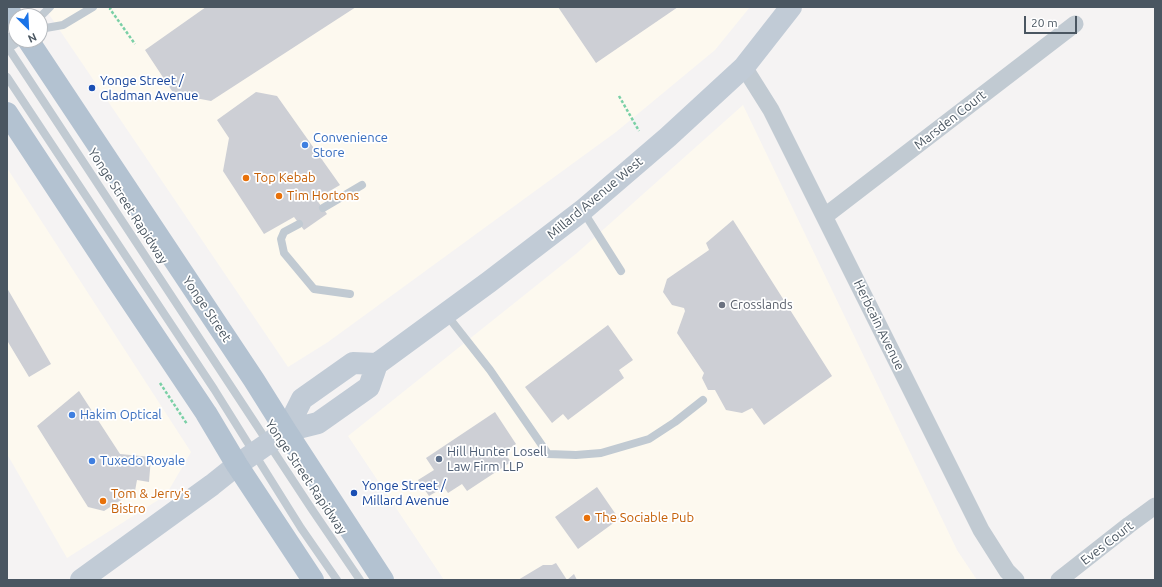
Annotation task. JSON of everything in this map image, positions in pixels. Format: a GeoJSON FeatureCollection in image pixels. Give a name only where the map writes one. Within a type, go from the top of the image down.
{"type":"FeatureCollection","features":[{"type":"Feature","properties":{"kind":"main road","name":"Millard Avenue West"},"geometry":{"type":"LineString","coordinates":[[377,364],[446,314],[583,210],[668,137],[744,67],[791,7]]}},
{"type":"Feature","properties":{"kind":"main road","name":"Yonge Street"},"geometry":{"type":"LineString","coordinates":[[33,48],[254,380],[262,448],[313,580]]}},
{"type":"Feature","properties":{"kind":"main road","name":"Yonge Street"},"geometry":{"type":"LineString","coordinates":[[7,113],[206,413],[262,448],[383,580]]}},
{"type":"Feature","properties":{"kind":"main road"},"geometry":{"type":"LineString","coordinates":[[81,580],[262,448],[318,423],[369,387],[377,364],[353,363],[302,399],[262,448]]}},
{"type":"Feature","properties":{"kind":"street","name":"Marsden Court"},"geometry":{"type":"LineString","coordinates":[[824,216],[1075,24]]}},
{"type":"Feature","properties":{"kind":"street","name":"Herbcain Avenue"},"geometry":{"type":"LineString","coordinates":[[744,67],[771,110],[981,530],[1007,571],[1016,580]]}},
{"type":"Feature","properties":{"kind":"street","name":"Eves Court"},"geometry":{"type":"LineString","coordinates":[[1060,580],[1155,506]]}},
{"type":"Feature","properties":{"kind":"lane"},"geometry":{"type":"LineString","coordinates":[[48,28],[63,25],[93,7]]}},
{"type":"Feature","properties":{"kind":"lane","name":"Yonge Street Rapidway"},"geometry":{"type":"LineString","coordinates":[[7,45],[262,448],[301,528],[337,580]]}},
{"type":"Feature","properties":{"kind":"lane","name":"Yonge Street Rapidway"},"geometry":{"type":"LineString","coordinates":[[7,77],[214,389],[262,448],[360,580]]}},
{"type":"Feature","properties":{"kind":"lane"},"geometry":{"type":"LineString","coordinates":[[323,208],[362,185]]}},
{"type":"Feature","properties":{"kind":"lane"},"geometry":{"type":"LineString","coordinates":[[583,210],[621,271]]}},
{"type":"Feature","properties":{"kind":"lane"},"geometry":{"type":"LineString","coordinates":[[299,224],[284,232],[281,239],[284,253],[314,289],[350,294]]}},
{"type":"Feature","properties":{"kind":"lane"},"geometry":{"type":"LineString","coordinates":[[446,314],[490,370],[548,454],[576,455],[601,453],[649,439],[675,422],[703,400]]}},
{"type":"Feature","properties":{"kind":"path"},"geometry":{"type":"LineString","coordinates":[[111,7],[110,9],[135,44]]}},
{"type":"Feature","properties":{"kind":"path"},"geometry":{"type":"LineString","coordinates":[[619,96],[639,131]]}},
{"type":"Feature","properties":{"kind":"shaded area"},"geometry":{"type":"Polygon","coordinates":[[[44,7],[750,7],[715,50],[616,132],[328,342],[288,367],[48,13],[48,8],[44,7]]]}},
{"type":"Feature","properties":{"kind":"shaded area"},"geometry":{"type":"Polygon","coordinates":[[[743,105],[957,550],[977,580],[444,580],[348,436],[577,253],[743,105]]]}},
{"type":"Feature","properties":{"kind":"shaded area"},"geometry":{"type":"Polygon","coordinates":[[[7,168],[191,452],[166,495],[67,558],[7,454],[7,168]]]}},
{"type":"Feature","properties":{"kind":"building"},"geometry":{"type":"Polygon","coordinates":[[[206,7],[356,7],[211,101],[174,94],[145,50],[206,7]]]}},
{"type":"Feature","properties":{"kind":"building"},"geometry":{"type":"Polygon","coordinates":[[[558,7],[678,7],[596,63],[558,7]]]}},
{"type":"Feature","properties":{"kind":"building"},"geometry":{"type":"Polygon","coordinates":[[[256,92],[277,96],[340,185],[316,199],[327,214],[304,230],[294,217],[264,234],[223,171],[229,138],[217,120],[256,92]]]}},
{"type":"Feature","properties":{"kind":"building"},"geometry":{"type":"Polygon","coordinates":[[[733,220],[832,376],[764,425],[752,408],[742,413],[726,410],[715,390],[708,390],[702,378],[704,373],[677,333],[685,311],[684,308],[672,305],[663,292],[667,279],[709,250],[706,243],[733,220]]]}},
{"type":"Feature","properties":{"kind":"building"},"geometry":{"type":"Polygon","coordinates":[[[7,288],[51,364],[29,377],[7,342],[7,288]]]}},
{"type":"Feature","properties":{"kind":"building"},"geometry":{"type":"Polygon","coordinates":[[[608,325],[633,360],[619,370],[624,378],[568,420],[563,414],[552,423],[525,387],[608,325]]]}},
{"type":"Feature","properties":{"kind":"building"},"geometry":{"type":"Polygon","coordinates":[[[79,391],[120,454],[151,457],[149,482],[137,480],[135,491],[104,511],[88,507],[37,426],[79,391]]]}},
{"type":"Feature","properties":{"kind":"building"},"geometry":{"type":"Polygon","coordinates":[[[495,412],[516,444],[504,452],[511,462],[467,491],[462,484],[448,493],[444,487],[429,496],[418,480],[434,470],[426,458],[495,412]]]}},
{"type":"Feature","properties":{"kind":"building","name":"The Sociable Pub"},"geometry":{"type":"Polygon","coordinates":[[[597,487],[619,519],[578,549],[555,517],[597,487]]]}},
{"type":"Feature","properties":{"kind":"building"},"geometry":{"type":"Polygon","coordinates":[[[556,563],[567,580],[518,580],[543,565],[552,565],[556,563]]]}},
{"type":"Feature","properties":{"kind":"building"},"geometry":{"type":"Polygon","coordinates":[[[574,574],[577,580],[567,580],[574,574]]]}},
{"type":"Feature","properties":{"kind":"place","name":"Yonge Street / Gladman Avenue"},"geometry":{"type":"Point","coordinates":[92,88]}},
{"type":"Feature","properties":{"kind":"place","name":"Convenience Store"},"geometry":{"type":"Point","coordinates":[305,145]}},
{"type":"Feature","properties":{"kind":"place","name":"Top Kebab"},"geometry":{"type":"Point","coordinates":[246,178]}},
{"type":"Feature","properties":{"kind":"place","name":"Tim Hortons"},"geometry":{"type":"Point","coordinates":[279,196]}},
{"type":"Feature","properties":{"kind":"place","name":"Crosslands"},"geometry":{"type":"Point","coordinates":[722,305]}},
{"type":"Feature","properties":{"kind":"place","name":"Hakim Optical"},"geometry":{"type":"Point","coordinates":[72,415]}},
{"type":"Feature","properties":{"kind":"place","name":"Hill Hunter Losell Law Firm LLP"},"geometry":{"type":"Point","coordinates":[439,459]}},
{"type":"Feature","properties":{"kind":"place","name":"Tuxedo Royale"},"geometry":{"type":"Point","coordinates":[92,461]}},
{"type":"Feature","properties":{"kind":"place","name":"Yonge Street / Millard Avenue"},"geometry":{"type":"Point","coordinates":[354,493]}},
{"type":"Feature","properties":{"kind":"place","name":"Tom & Jerry's Bistro"},"geometry":{"type":"Point","coordinates":[103,501]}},
{"type":"Feature","properties":{"kind":"place","name":"The Sociable Pub"},"geometry":{"type":"Point","coordinates":[587,518]}}]}
